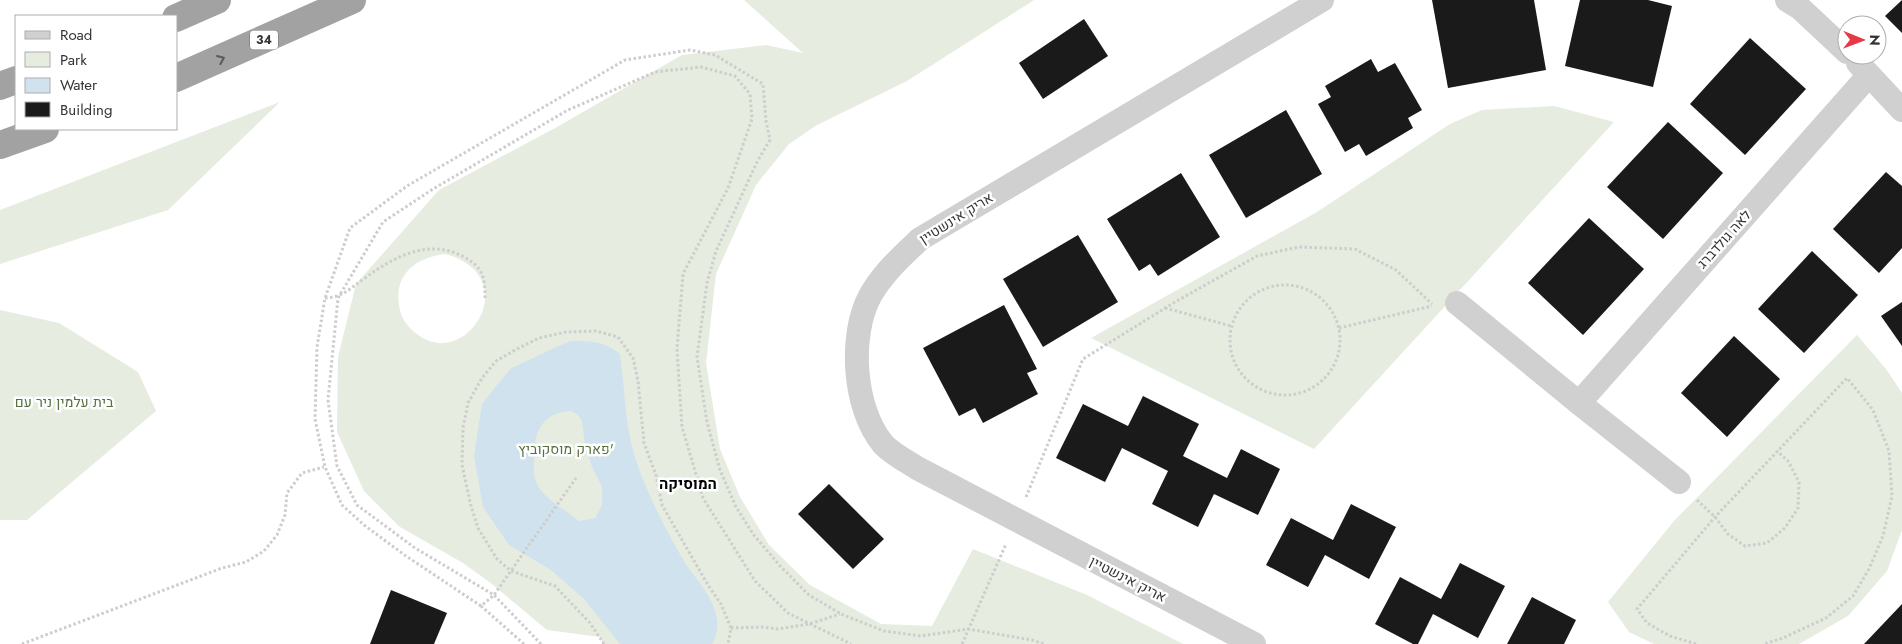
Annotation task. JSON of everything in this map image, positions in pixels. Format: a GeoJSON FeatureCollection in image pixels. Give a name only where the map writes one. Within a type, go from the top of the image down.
{"type":"FeatureCollection","features":[{"type":"Feature","properties":{"kind":"highway"},"geometry":{"type":"LineString","coordinates":[[178,17],[217,0]]}},
{"type":"Feature","properties":{"kind":"highway","name":"34"},"geometry":{"type":"LineString","coordinates":[[178,77],[352,0]]}},
{"type":"Feature","properties":{"kind":"highway"},"geometry":{"type":"LineString","coordinates":[[0,86],[15,80]]}},
{"type":"Feature","properties":{"kind":"highway"},"geometry":{"type":"LineString","coordinates":[[0,145],[42,130]]}},
{"type":"Feature","properties":{"kind":"street","name":"אריק אינשטיין"},"geometry":{"type":"LineString","coordinates":[[1254,644],[917,468],[883,444],[864,410],[857,378],[858,335],[869,298],[886,271],[920,239],[1322,0]]}},
{"type":"Feature","properties":{"kind":"street"},"geometry":{"type":"LineString","coordinates":[[1787,0],[1800,8],[1837,43]]}},
{"type":"Feature","properties":{"kind":"street"},"geometry":{"type":"LineString","coordinates":[[1860,65],[1902,110]]}},
{"type":"Feature","properties":{"kind":"street","name":"לאה גולדברג"},"geometry":{"type":"LineString","coordinates":[[1579,403],[1869,75]]}},
{"type":"Feature","properties":{"kind":"street"},"geometry":{"type":"LineString","coordinates":[[1457,303],[1679,482]]}},
{"type":"Feature","properties":{"kind":"path"},"geometry":{"type":"LineString","coordinates":[[524,644],[481,606],[406,556],[364,525],[342,505],[324,467],[315,420],[317,347],[325,298],[350,228],[407,186],[625,60],[690,50],[715,55],[763,84],[766,121],[770,140],[758,160],[716,251],[707,283],[697,357],[707,422],[720,470],[732,500],[753,534],[781,566],[809,595],[840,614],[884,631],[921,636],[968,629],[1032,640],[1044,644]]}},
{"type":"Feature","properties":{"kind":"path"},"geometry":{"type":"LineString","coordinates":[[541,644],[494,595],[415,548],[357,505],[337,466],[328,400],[338,298],[383,222],[568,110],[656,72],[702,67],[735,76],[750,94],[752,119],[728,188],[683,274],[677,350],[682,427],[702,498],[755,581],[788,613],[851,644]]}},
{"type":"Feature","properties":{"kind":"path"},"geometry":{"type":"LineString","coordinates":[[962,644],[1083,359],[1165,308],[1257,256],[1299,247],[1355,249],[1396,270],[1434,306],[1340,328]]}},
{"type":"Feature","properties":{"kind":"path"},"geometry":{"type":"LineString","coordinates":[[325,298],[338,298],[382,266],[412,251],[438,249],[454,252],[474,263],[485,279],[485,299]]}},
{"type":"Feature","properties":{"kind":"path"},"geometry":{"type":"LineString","coordinates":[[1287,284],[1305,288],[1320,297],[1332,311],[1340,328],[1340,347],[1335,364],[1325,380],[1310,390],[1293,396],[1275,395],[1258,389],[1243,377],[1234,362],[1230,344],[1231,326],[1239,309],[1252,296],[1268,287],[1287,284]]}},
{"type":"Feature","properties":{"kind":"path"},"geometry":{"type":"LineString","coordinates":[[1165,308],[1231,326]]}},
{"type":"Feature","properties":{"kind":"path"},"geometry":{"type":"LineString","coordinates":[[604,644],[590,623],[555,586],[511,571],[498,559],[478,528],[462,465],[463,428],[468,403],[482,378],[496,362],[515,350],[538,338],[566,332],[596,330],[618,337],[633,358],[638,382],[644,443],[656,475],[662,505],[721,604],[731,628],[728,644]]}},
{"type":"Feature","properties":{"kind":"path"},"geometry":{"type":"LineString","coordinates":[[1696,644],[1670,636],[1647,623],[1637,609],[1715,517],[1847,378],[1872,410],[1889,451],[1892,496],[1883,536],[1869,569],[1853,596],[1826,618],[1783,638],[1764,644]]}},
{"type":"Feature","properties":{"kind":"path"},"geometry":{"type":"LineString","coordinates":[[1715,517],[1728,534],[1745,546],[1767,543],[1785,528],[1798,508],[1800,482],[1788,461],[1777,451]]}},
{"type":"Feature","properties":{"kind":"path"},"geometry":{"type":"LineString","coordinates":[[22,644],[222,568],[246,562],[264,551],[277,535],[285,515],[287,493],[302,472],[324,467]]}},
{"type":"Feature","properties":{"kind":"path"},"geometry":{"type":"LineString","coordinates":[[481,606],[494,595],[576,478]]}},
{"type":"Feature","properties":{"kind":"path"},"geometry":{"type":"LineString","coordinates":[[731,628],[764,627],[778,629],[809,624],[840,614]]}},
{"type":"Feature","properties":{"kind":"green space","name":"פארק מוסקוביץ'"},"geometry":{"type":"Polygon","coordinates":[[[744,0],[1034,0],[907,81],[817,125],[789,144],[756,185],[716,274],[706,363],[720,449],[740,497],[769,545],[810,585],[881,624],[932,626],[973,549],[1087,595],[1183,644],[603,644],[600,637],[547,630],[492,584],[463,563],[400,527],[364,491],[337,432],[338,357],[356,284],[439,190],[557,127],[682,55],[766,45],[803,53],[744,0]],[[445,254],[424,260],[408,271],[399,287],[398,298],[402,317],[414,332],[436,343],[454,341],[469,332],[480,317],[485,299],[482,281],[469,265],[445,254]]]}},
{"type":"Feature","properties":{"kind":"green space"},"geometry":{"type":"Polygon","coordinates":[[[280,102],[168,210],[0,264],[0,210],[280,102]]]}},
{"type":"Feature","properties":{"kind":"green space"},"geometry":{"type":"Polygon","coordinates":[[[1554,106],[1614,122],[1314,449],[1091,338],[1317,212],[1450,124],[1482,110],[1554,106]]]}},
{"type":"Feature","properties":{"kind":"green space","name":"בית עלמין ניר עם"},"geometry":{"type":"Polygon","coordinates":[[[0,310],[59,323],[138,372],[156,411],[27,520],[0,520],[0,310]]]}},
{"type":"Feature","properties":{"kind":"green space"},"geometry":{"type":"Polygon","coordinates":[[[1857,335],[1886,369],[1902,393],[1902,530],[1887,571],[1848,616],[1799,644],[1654,644],[1629,632],[1608,602],[1674,521],[1857,335]]]}},
{"type":"Feature","properties":{"kind":"water"},"geometry":{"type":"Polygon","coordinates":[[[571,341],[591,342],[608,346],[620,354],[630,437],[637,463],[666,529],[687,566],[703,587],[713,605],[716,615],[717,632],[712,644],[620,644],[584,599],[551,570],[509,545],[483,507],[474,456],[482,404],[510,369],[571,341]],[[571,411],[561,413],[546,420],[541,426],[534,449],[534,470],[536,483],[542,491],[579,521],[595,518],[602,505],[602,487],[592,467],[585,445],[582,421],[578,415],[571,411]]]}},
{"type":"Feature","properties":{"kind":"building"},"geometry":{"type":"Polygon","coordinates":[[[1432,0],[1534,0],[1546,70],[1448,88],[1432,0]]]}},
{"type":"Feature","properties":{"kind":"building"},"geometry":{"type":"Polygon","coordinates":[[[1580,0],[1648,0],[1672,6],[1653,87],[1565,66],[1580,0]]]}},
{"type":"Feature","properties":{"kind":"building"},"geometry":{"type":"Polygon","coordinates":[[[1902,0],[1902,33],[1887,18],[1886,15],[1902,0]]]}},
{"type":"Feature","properties":{"kind":"building"},"geometry":{"type":"Polygon","coordinates":[[[1084,19],[1108,56],[1043,99],[1019,63],[1084,19]]]}},
{"type":"Feature","properties":{"kind":"building"},"geometry":{"type":"Polygon","coordinates":[[[1750,38],[1806,89],[1745,155],[1690,104],[1750,38]]]}},
{"type":"Feature","properties":{"kind":"building"},"geometry":{"type":"Polygon","coordinates":[[[1371,59],[1378,72],[1395,63],[1422,110],[1408,118],[1413,128],[1366,156],[1359,144],[1345,152],[1318,104],[1331,97],[1325,86],[1371,59]]]}},
{"type":"Feature","properties":{"kind":"building"},"geometry":{"type":"Polygon","coordinates":[[[1286,110],[1322,174],[1246,218],[1209,155],[1286,110]]]}},
{"type":"Feature","properties":{"kind":"building"},"geometry":{"type":"Polygon","coordinates":[[[1668,122],[1723,173],[1663,239],[1607,187],[1668,122]]]}},
{"type":"Feature","properties":{"kind":"building"},"geometry":{"type":"Polygon","coordinates":[[[1886,172],[1902,186],[1902,248],[1879,273],[1833,229],[1886,172]]]}},
{"type":"Feature","properties":{"kind":"building"},"geometry":{"type":"Polygon","coordinates":[[[1181,173],[1220,237],[1158,276],[1150,264],[1139,271],[1107,219],[1181,173]]]}},
{"type":"Feature","properties":{"kind":"building"},"geometry":{"type":"Polygon","coordinates":[[[1589,218],[1644,269],[1583,335],[1528,283],[1589,218]]]}},
{"type":"Feature","properties":{"kind":"building"},"geometry":{"type":"Polygon","coordinates":[[[1078,235],[1118,302],[1043,347],[1003,279],[1078,235]]]}},
{"type":"Feature","properties":{"kind":"building"},"geometry":{"type":"Polygon","coordinates":[[[1812,251],[1858,295],[1804,353],[1758,309],[1812,251]]]}},
{"type":"Feature","properties":{"kind":"building"},"geometry":{"type":"Polygon","coordinates":[[[1902,302],[1902,346],[1881,316],[1902,302]]]}},
{"type":"Feature","properties":{"kind":"building"},"geometry":{"type":"Polygon","coordinates":[[[1004,305],[1037,369],[1027,373],[1038,394],[983,423],[975,408],[959,416],[923,348],[1004,305]]]}},
{"type":"Feature","properties":{"kind":"building"},"geometry":{"type":"Polygon","coordinates":[[[1734,336],[1780,379],[1727,437],[1681,393],[1734,336]]]}},
{"type":"Feature","properties":{"kind":"building"},"geometry":{"type":"Polygon","coordinates":[[[1143,396],[1199,424],[1183,456],[1227,478],[1241,449],[1280,469],[1258,515],[1214,494],[1198,527],[1152,504],[1168,471],[1122,448],[1105,482],[1056,458],[1083,404],[1128,426],[1143,396]]]}},
{"type":"Feature","properties":{"kind":"building"},"geometry":{"type":"Polygon","coordinates":[[[829,484],[884,539],[853,569],[798,514],[829,484]]]}},
{"type":"Feature","properties":{"kind":"building"},"geometry":{"type":"Polygon","coordinates":[[[1351,504],[1396,527],[1369,579],[1325,555],[1308,587],[1266,565],[1291,518],[1333,540],[1351,504]]]}},
{"type":"Feature","properties":{"kind":"building"},"geometry":{"type":"Polygon","coordinates":[[[1460,563],[1505,586],[1478,638],[1433,614],[1418,644],[1413,644],[1375,624],[1400,577],[1441,599],[1460,563]]]}},
{"type":"Feature","properties":{"kind":"building"},"geometry":{"type":"Polygon","coordinates":[[[391,590],[447,613],[434,644],[370,644],[391,590]]]}},
{"type":"Feature","properties":{"kind":"building"},"geometry":{"type":"Polygon","coordinates":[[[1532,597],[1576,620],[1564,644],[1507,644],[1532,597]]]}},
{"type":"Feature","properties":{"kind":"building"},"geometry":{"type":"Polygon","coordinates":[[[1902,604],[1902,644],[1864,644],[1902,604]]]}},
{"type":"Feature","properties":{"kind":"district","name":"המוסיקה"},"geometry":{"type":"Point","coordinates":[688,484]}}]}
